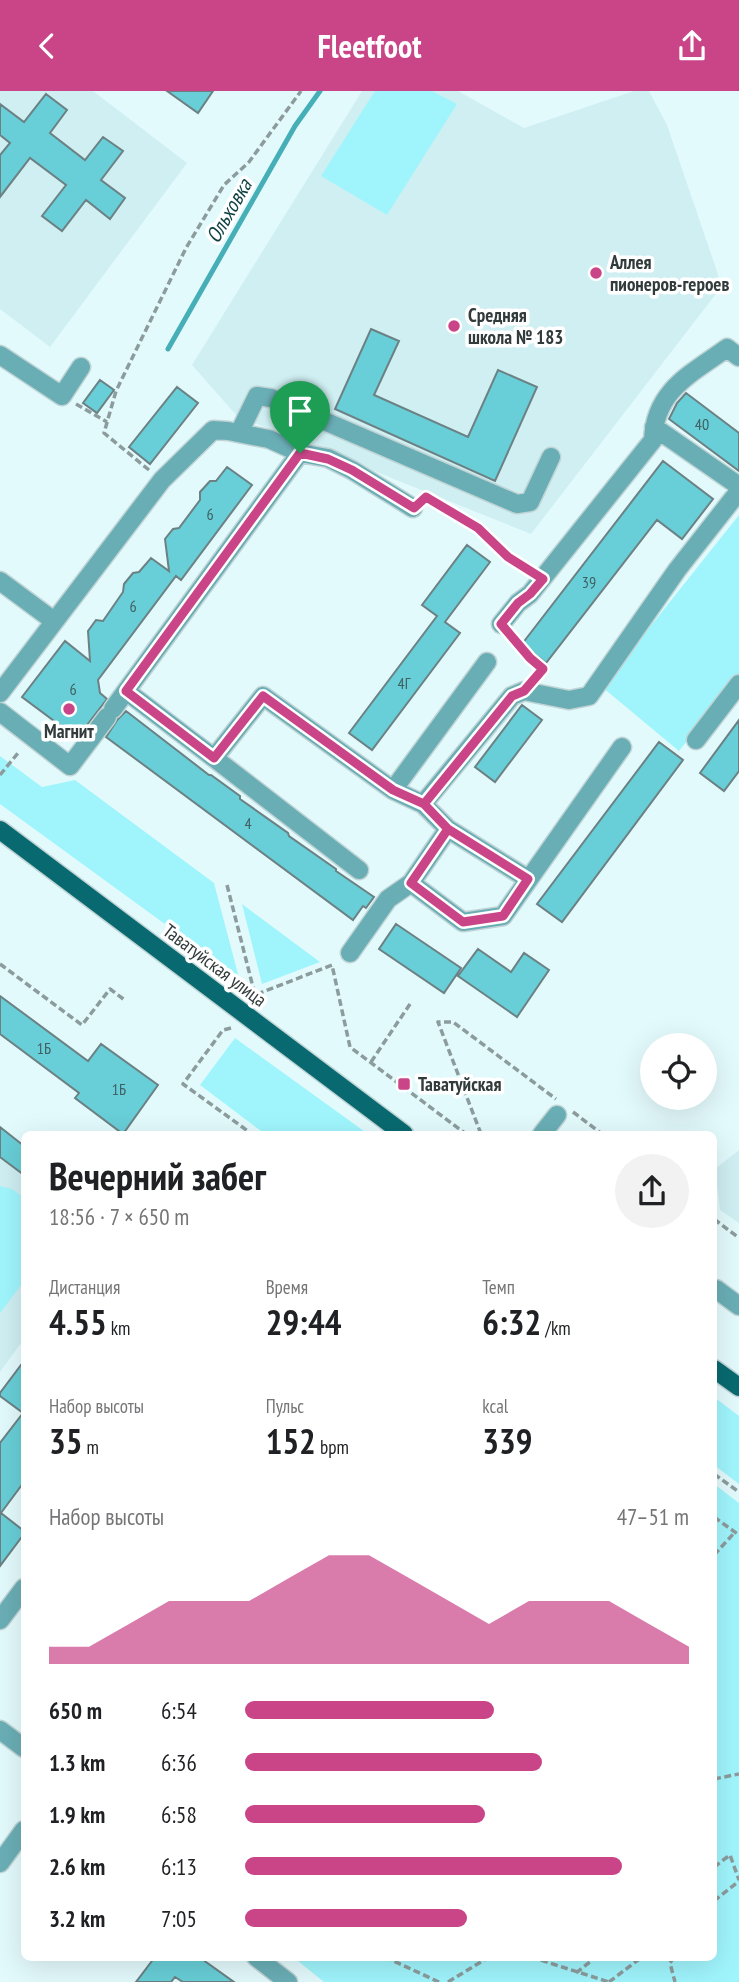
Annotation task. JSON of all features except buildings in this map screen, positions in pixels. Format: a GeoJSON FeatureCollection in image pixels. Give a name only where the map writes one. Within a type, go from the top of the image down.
{"type":"FeatureCollection","features":[{"type":"Feature","properties":{"kind":"main road","name":"Таватуйская улица"},"geometry":{"type":"LineString","coordinates":[[0,830],[400,1131]]}},
{"type":"Feature","properties":{"kind":"main road"},"geometry":{"type":"LineString","coordinates":[[717,1371],[739,1387]]}},
{"type":"Feature","properties":{"kind":"street"},"geometry":{"type":"LineString","coordinates":[[501,624],[543,579],[653,440],[661,404],[675,385],[727,348],[739,357]]}},
{"type":"Feature","properties":{"kind":"street"},"geometry":{"type":"LineString","coordinates":[[0,355],[62,397],[81,367]]}},
{"type":"Feature","properties":{"kind":"street"},"geometry":{"type":"LineString","coordinates":[[239,433],[257,397],[271,398],[517,505],[530,502],[551,457]]}},
{"type":"Feature","properties":{"kind":"street"},"geometry":{"type":"LineString","coordinates":[[424,804],[512,696],[524,691],[569,700],[589,696],[739,489],[654,427]]}},
{"type":"Feature","properties":{"kind":"street"},"geometry":{"type":"LineString","coordinates":[[0,693],[162,480],[213,430],[269,439],[300,453],[328,459],[414,508]]}},
{"type":"Feature","properties":{"kind":"street"},"geometry":{"type":"LineString","coordinates":[[0,712],[70,766],[300,453]]}},
{"type":"Feature","properties":{"kind":"street"},"geometry":{"type":"LineString","coordinates":[[0,581],[54,621]]}},
{"type":"Feature","properties":{"kind":"street"},"geometry":{"type":"LineString","coordinates":[[393,790],[487,662]]}},
{"type":"Feature","properties":{"kind":"street"},"geometry":{"type":"LineString","coordinates":[[696,740],[739,684]]}},
{"type":"Feature","properties":{"kind":"street"},"geometry":{"type":"LineString","coordinates":[[126,691],[359,870]]}},
{"type":"Feature","properties":{"kind":"street"},"geometry":{"type":"LineString","coordinates":[[214,758],[263,696],[393,790],[424,804],[448,829],[528,879]]}},
{"type":"Feature","properties":{"kind":"street"},"geometry":{"type":"LineString","coordinates":[[411,883],[463,922],[503,916],[622,747]]}},
{"type":"Feature","properties":{"kind":"street"},"geometry":{"type":"LineString","coordinates":[[350,953],[388,899],[411,883],[448,829]]}},
{"type":"Feature","properties":{"kind":"street"},"geometry":{"type":"LineString","coordinates":[[544,1131],[562,1109]]}},
{"type":"Feature","properties":{"kind":"street"},"geometry":{"type":"LineString","coordinates":[[717,1290],[739,1306]]}},
{"type":"Feature","properties":{"kind":"street"},"geometry":{"type":"LineString","coordinates":[[0,1620],[21,1592]]}},
{"type":"Feature","properties":{"kind":"street"},"geometry":{"type":"LineString","coordinates":[[0,1730],[21,1746]]}},
{"type":"Feature","properties":{"kind":"street"},"geometry":{"type":"LineString","coordinates":[[0,1863],[21,1834]]}},
{"type":"Feature","properties":{"kind":"street"},"geometry":{"type":"LineString","coordinates":[[261,1961],[288,1982]]}},
{"type":"Feature","properties":{"kind":"path"},"geometry":{"type":"LineString","coordinates":[[162,480],[104,433],[116,391],[192,238],[223,185],[249,162],[301,91]]}},
{"type":"Feature","properties":{"kind":"path"},"geometry":{"type":"LineString","coordinates":[[62,397],[107,422]]}},
{"type":"Feature","properties":{"kind":"path"},"geometry":{"type":"LineString","coordinates":[[414,508],[426,497],[478,528],[508,557],[543,579]]}},
{"type":"Feature","properties":{"kind":"path"},"geometry":{"type":"LineString","coordinates":[[501,624],[543,669],[524,691]]}},
{"type":"Feature","properties":{"kind":"path"},"geometry":{"type":"LineString","coordinates":[[0,775],[18,753]]}},
{"type":"Feature","properties":{"kind":"path"},"geometry":{"type":"LineString","coordinates":[[227,885],[255,995],[332,965],[350,1047],[462,1131]]}},
{"type":"Feature","properties":{"kind":"path"},"geometry":{"type":"LineString","coordinates":[[0,964],[82,1025],[110,989],[126,1001]]}},
{"type":"Feature","properties":{"kind":"path"},"geometry":{"type":"LineString","coordinates":[[371,1062],[412,1001]]}},
{"type":"Feature","properties":{"kind":"path"},"geometry":{"type":"LineString","coordinates":[[480,1131],[438,1022],[453,1022],[562,1109],[597,1131]]}},
{"type":"Feature","properties":{"kind":"path"},"geometry":{"type":"LineString","coordinates":[[231,1028],[223,1030],[183,1084],[248,1131]]}},
{"type":"Feature","properties":{"kind":"path"},"geometry":{"type":"LineString","coordinates":[[717,1221],[739,1238]]}},
{"type":"Feature","properties":{"kind":"path"},"geometry":{"type":"LineString","coordinates":[[717,1476],[739,1492]]}},
{"type":"Feature","properties":{"kind":"path"},"geometry":{"type":"LineString","coordinates":[[717,1519],[737,1533],[717,1552]]}},
{"type":"Feature","properties":{"kind":"path"},"geometry":{"type":"LineString","coordinates":[[717,1778],[739,1774]]}},
{"type":"Feature","properties":{"kind":"path"},"geometry":{"type":"LineString","coordinates":[[717,1865],[730,1855],[739,1881],[717,1899]]}},
{"type":"Feature","properties":{"kind":"path"},"geometry":{"type":"LineString","coordinates":[[394,1961],[439,1982]]}},
{"type":"Feature","properties":{"kind":"path"},"geometry":{"type":"LineString","coordinates":[[448,1982],[482,1961]]}},
{"type":"Feature","properties":{"kind":"path"},"geometry":{"type":"LineString","coordinates":[[542,1961],[609,1982],[637,1961]]}},
{"type":"Feature","properties":{"kind":"path"},"geometry":{"type":"LineString","coordinates":[[576,1973],[591,1961]]}},
{"type":"Feature","properties":{"kind":"path"},"geometry":{"type":"LineString","coordinates":[[671,1961],[675,1982]]}},
{"type":"Feature","properties":{"kind":"shaded area"},"geometry":{"type":"Polygon","coordinates":[[[0,91],[93,91],[187,163],[50,347],[0,309],[0,91]]]}},
{"type":"Feature","properties":{"kind":"shaded area","name":"Средняя школа № 183"},"geometry":{"type":"Polygon","coordinates":[[[362,91],[458,91],[524,128],[634,91],[649,91],[667,125],[722,286],[531,534],[237,416],[192,365],[362,91]]]}},
{"type":"Feature","properties":{"kind":"shaded area"},"geometry":{"type":"Polygon","coordinates":[[[375,91],[432,91],[457,104],[387,215],[321,176],[375,91]]]}},
{"type":"Feature","properties":{"kind":"shaded area"},"geometry":{"type":"Polygon","coordinates":[[[739,515],[739,675],[679,751],[602,687],[739,515]]]}},
{"type":"Feature","properties":{"kind":"shaded area"},"geometry":{"type":"Polygon","coordinates":[[[0,756],[42,787],[75,780],[214,883],[239,978],[0,804],[0,756]]]}},
{"type":"Feature","properties":{"kind":"shaded area"},"geometry":{"type":"Polygon","coordinates":[[[242,904],[320,962],[262,984],[242,904]]]}},
{"type":"Feature","properties":{"kind":"shaded area"},"geometry":{"type":"Polygon","coordinates":[[[235,1038],[364,1131],[261,1131],[200,1085],[235,1038]]]}},
{"type":"Feature","properties":{"kind":"shaded area"},"geometry":{"type":"Polygon","coordinates":[[[739,1150],[739,1223],[720,1210],[717,1167],[739,1150]]]}},
{"type":"Feature","properties":{"kind":"shaded area"},"geometry":{"type":"Polygon","coordinates":[[[0,1157],[21,1173],[21,1343],[0,1372],[0,1157]]]}},
{"type":"Feature","properties":{"kind":"shaded area"},"geometry":{"type":"Polygon","coordinates":[[[0,1186],[12,1189],[21,1196],[21,1285],[0,1313],[0,1186]]]}},
{"type":"Feature","properties":{"kind":"shaded area"},"geometry":{"type":"Polygon","coordinates":[[[717,1399],[739,1416],[739,1484],[717,1467],[717,1399]]]}},
{"type":"Feature","properties":{"kind":"shaded area"},"geometry":{"type":"Polygon","coordinates":[[[717,1486],[739,1503],[739,1982],[324,1982],[298,1961],[717,1961],[717,1486]]]}},
{"type":"Feature","properties":{"kind":"waterway","name":"Ольховка"},"geometry":{"type":"LineString","coordinates":[[168,349],[295,126],[320,91]]}},
{"type":"Feature","properties":{"kind":"place","name":"Аллея пионеров-героев"},"geometry":{"type":"Point","coordinates":[596,273]}},
{"type":"Feature","properties":{"kind":"place","name":"Средняя школа № 183"},"geometry":{"type":"Point","coordinates":[454,326]}},
{"type":"Feature","properties":{"kind":"place","name":"Магнит"},"geometry":{"type":"Point","coordinates":[69,709]}},
{"type":"Feature","properties":{"kind":"place","name":"Таватуйская"},"geometry":{"type":"Point","coordinates":[404,1084]}},
{"type":"Feature","properties":{"kind":"route"},"geometry":{"type":"LineString","coordinates":[[300,453],[126,691],[214,758],[263,696],[393,790],[424,804],[448,829],[411,883],[463,922],[503,916],[528,879],[448,829],[424,804],[512,696],[524,691],[543,669],[501,624],[543,579],[508,557],[478,528],[426,497],[414,508],[352,470],[328,459],[300,453]]}}]}
